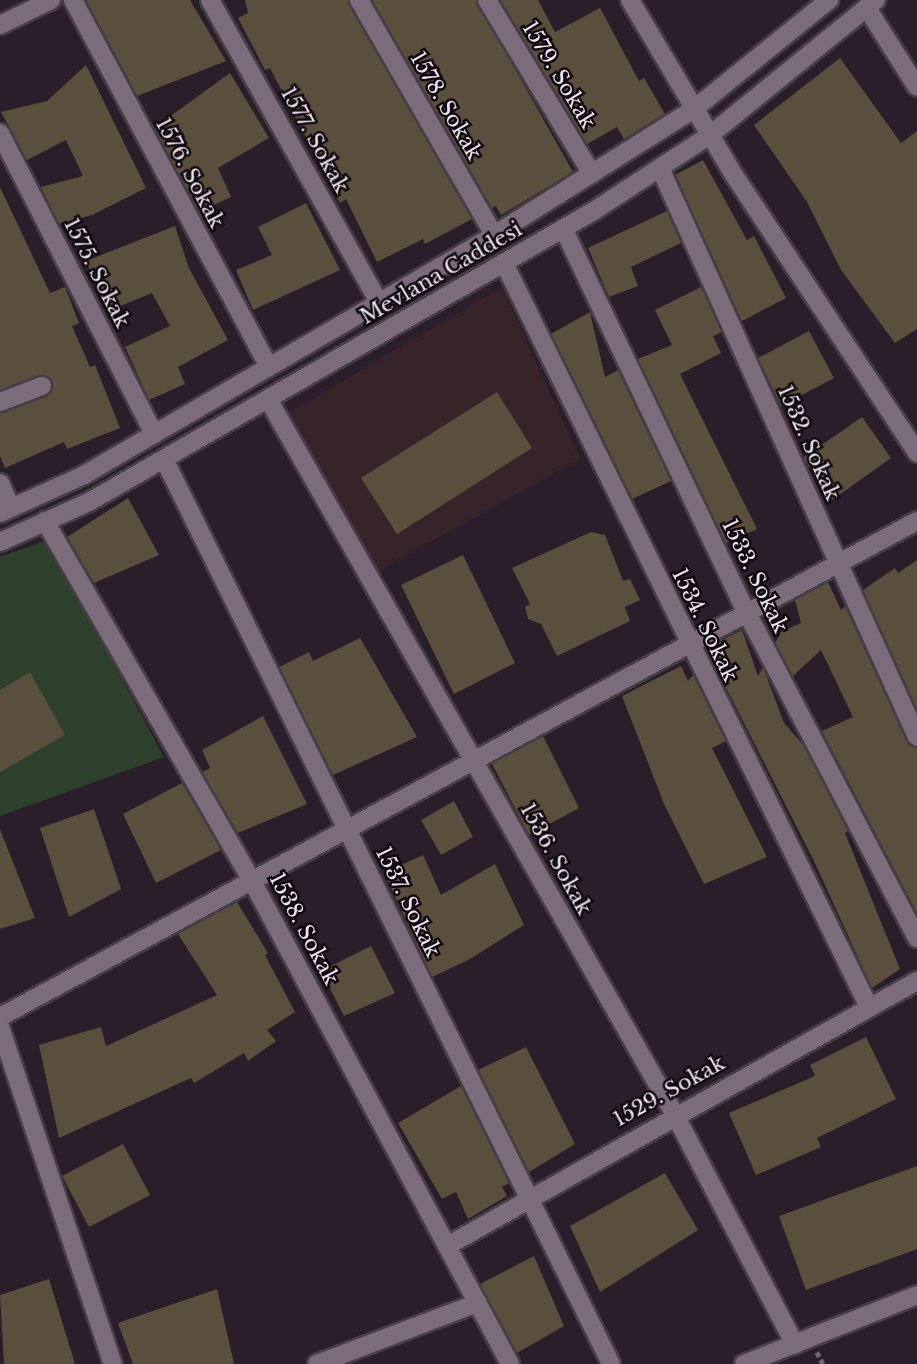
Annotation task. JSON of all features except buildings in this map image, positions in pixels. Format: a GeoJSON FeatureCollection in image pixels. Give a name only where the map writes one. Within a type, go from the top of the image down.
{"type":"FeatureCollection","features":[{"type":"Feature","properties":{"kind":"street"},"geometry":{"type":"LineString","coordinates":[[0,25],[51,0]]}},
{"type":"Feature","properties":{"kind":"street","name":"1576. Sokak"},"geometry":{"type":"LineString","coordinates":[[73,0],[269,367]]}},
{"type":"Feature","properties":{"kind":"street","name":"1577. Sokak"},"geometry":{"type":"LineString","coordinates":[[210,0],[380,302]]}},
{"type":"Feature","properties":{"kind":"street","name":"1578. Sokak"},"geometry":{"type":"LineString","coordinates":[[359,0],[494,235]]}},
{"type":"Feature","properties":{"kind":"street","name":"1579. Sokak"},"geometry":{"type":"LineString","coordinates":[[487,0],[592,174]]}},
{"type":"Feature","properties":{"kind":"street"},"geometry":{"type":"LineString","coordinates":[[630,0],[710,135],[917,453]]}},
{"type":"Feature","properties":{"kind":"street","name":"Mevlana Caddesi"},"geometry":{"type":"LineString","coordinates":[[6,510],[84,475],[494,235],[694,109],[830,0]]}},
{"type":"Feature","properties":{"kind":"street"},"geometry":{"type":"LineString","coordinates":[[872,4],[917,87]]}},
{"type":"Feature","properties":{"kind":"street","name":"Mevlana Caddesi"},"geometry":{"type":"LineString","coordinates":[[0,542],[89,502],[563,228],[710,135],[872,4]]}},
{"type":"Feature","properties":{"kind":"street","name":"1575. Sokak"},"geometry":{"type":"LineString","coordinates":[[0,133],[154,434]]}},
{"type":"Feature","properties":{"kind":"street","name":"1532. Sokak"},"geometry":{"type":"LineString","coordinates":[[660,168],[917,737]]}},
{"type":"Feature","properties":{"kind":"street","name":"1533. Sokak"},"geometry":{"type":"LineString","coordinates":[[563,228],[747,613],[917,938]]}},
{"type":"Feature","properties":{"kind":"street","name":"1534. Sokak"},"geometry":{"type":"LineString","coordinates":[[504,262],[688,645],[868,1005]]}},
{"type":"Feature","properties":{"kind":"street"},"geometry":{"type":"LineString","coordinates":[[0,402],[42,386]]}},
{"type":"Feature","properties":{"kind":"street","name":"1536. Sokak"},"geometry":{"type":"LineString","coordinates":[[268,399],[476,760],[675,1115],[795,1345]]}},
{"type":"Feature","properties":{"kind":"street","name":"1537. Sokak"},"geometry":{"type":"LineString","coordinates":[[164,459],[526,1198],[611,1364]]}},
{"type":"Feature","properties":{"kind":"street"},"geometry":{"type":"LineString","coordinates":[[0,483],[6,510]]}},
{"type":"Feature","properties":{"kind":"street","name":"1538. Sokak"},"geometry":{"type":"LineString","coordinates":[[45,521],[252,881],[510,1364]]}},
{"type":"Feature","properties":{"kind":"street"},"geometry":{"type":"LineString","coordinates":[[0,1017],[917,522]]}},
{"type":"Feature","properties":{"kind":"street","name":"1529. Sokak"},"geometry":{"type":"LineString","coordinates":[[447,1246],[526,1198],[868,1005],[917,981]]}},
{"type":"Feature","properties":{"kind":"street"},"geometry":{"type":"LineString","coordinates":[[0,1027],[113,1364]]}},
{"type":"Feature","properties":{"kind":"street"},"geometry":{"type":"LineString","coordinates":[[744,1364],[917,1296]]}},
{"type":"Feature","properties":{"kind":"street"},"geometry":{"type":"LineString","coordinates":[[317,1364],[478,1303]]}},
{"type":"Feature","properties":{"kind":"shaded area"},"geometry":{"type":"Polygon","coordinates":[[[502,287],[580,459],[374,573],[285,415],[502,287]]]}},
{"type":"Feature","properties":{"kind":"green space"},"geometry":{"type":"Polygon","coordinates":[[[47,540],[164,757],[0,816],[0,557],[47,540]]]}}]}
